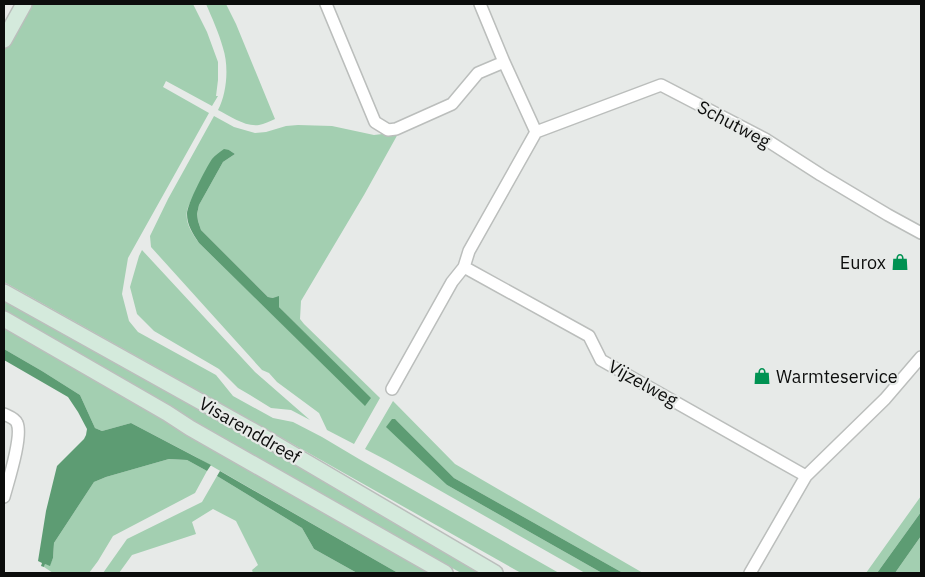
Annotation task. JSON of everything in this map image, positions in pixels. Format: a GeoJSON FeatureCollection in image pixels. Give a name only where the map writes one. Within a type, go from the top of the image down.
{"type":"FeatureCollection","features":[{"type":"Feature","properties":{"kind":"main road"},"geometry":{"type":"LineString","coordinates":[[4,40],[24,4]]}},
{"type":"Feature","properties":{"kind":"main road","name":"Visarenddreef"},"geometry":{"type":"LineString","coordinates":[[4,292],[256,432],[494,573]]}},
{"type":"Feature","properties":{"kind":"main road","name":"Visarenddreef"},"geometry":{"type":"LineString","coordinates":[[4,319],[190,428],[446,573]]}},
{"type":"Feature","properties":{"kind":"street"},"geometry":{"type":"LineString","coordinates":[[326,4],[375,122],[388,130],[396,129],[452,104],[478,74],[504,62]]}},
{"type":"Feature","properties":{"kind":"street"},"geometry":{"type":"LineString","coordinates":[[392,389],[452,282],[464,267],[469,250],[536,132],[480,4]]}},
{"type":"Feature","properties":{"kind":"street","name":"Schutweg"},"geometry":{"type":"LineString","coordinates":[[536,132],[661,85],[765,139],[821,175],[921,233]]}},
{"type":"Feature","properties":{"kind":"street","name":"Vijzelweg"},"geometry":{"type":"LineString","coordinates":[[464,267],[589,336],[601,360],[806,476]]}},
{"type":"Feature","properties":{"kind":"street"},"geometry":{"type":"LineString","coordinates":[[750,573],[806,476],[885,399],[921,357]]}},
{"type":"Feature","properties":{"kind":"street"},"geometry":{"type":"LineString","coordinates":[[4,414],[17,422],[18,433],[4,497]]}},
{"type":"Feature","properties":{"kind":"shaded area"},"geometry":{"type":"Polygon","coordinates":[[[30,4],[193,4],[207,32],[218,62],[216,96],[218,96],[212,106],[166,81],[163,87],[209,113],[128,258],[122,294],[129,321],[138,332],[216,375],[233,396],[273,418],[293,422],[322,437],[559,573],[521,573],[282,438],[248,422],[211,398],[4,282],[4,50],[30,4]]]}},
{"type":"Feature","properties":{"kind":"shaded area"},"geometry":{"type":"Polygon","coordinates":[[[206,4],[226,4],[275,119],[254,125],[238,120],[218,110],[225,88],[226,63],[220,37],[206,4]]]}},
{"type":"Feature","properties":{"kind":"shaded area"},"geometry":{"type":"Polygon","coordinates":[[[214,116],[234,127],[255,133],[298,125],[332,126],[374,135],[399,132],[301,301],[300,319],[304,324],[380,398],[354,444],[327,430],[319,413],[277,382],[269,373],[262,370],[151,247],[150,236],[168,199],[214,116]],[[229,150],[193,197],[187,211],[188,224],[192,232],[199,243],[365,405],[370,398],[279,307],[275,298],[268,297],[201,230],[197,214],[199,205],[223,162],[235,154],[229,150]]]}},
{"type":"Feature","properties":{"kind":"shaded area"},"geometry":{"type":"Polygon","coordinates":[[[224,149],[235,154],[223,162],[199,205],[197,214],[201,230],[268,297],[279,296],[279,307],[371,398],[365,406],[199,243],[189,226],[187,214],[190,202],[212,159],[224,149]]]}},
{"type":"Feature","properties":{"kind":"shaded area"},"geometry":{"type":"Polygon","coordinates":[[[142,250],[255,372],[310,420],[291,410],[271,408],[238,388],[219,369],[154,331],[137,314],[130,287],[142,250]]]}},
{"type":"Feature","properties":{"kind":"shaded area"},"geometry":{"type":"Polygon","coordinates":[[[4,299],[478,568],[480,573],[461,573],[4,313],[4,299]]]}},
{"type":"Feature","properties":{"kind":"shaded area"},"geometry":{"type":"Polygon","coordinates":[[[4,328],[436,573],[398,573],[196,457],[131,423],[102,431],[95,428],[80,395],[4,349],[4,328]]]}},
{"type":"Feature","properties":{"kind":"shaded area"},"geometry":{"type":"Polygon","coordinates":[[[4,349],[80,395],[95,428],[102,431],[131,423],[211,465],[207,471],[187,460],[169,459],[94,482],[54,543],[53,558],[50,566],[45,564],[44,567],[41,566],[42,563],[38,561],[46,511],[57,466],[84,439],[87,429],[68,397],[4,360],[4,349]]]}},
{"type":"Feature","properties":{"kind":"shaded area"},"geometry":{"type":"Polygon","coordinates":[[[393,401],[455,464],[643,573],[623,573],[454,478],[395,419],[447,485],[602,573],[585,573],[365,449],[393,401]]]}},
{"type":"Feature","properties":{"kind":"shaded area"},"geometry":{"type":"Polygon","coordinates":[[[392,419],[395,419],[454,478],[623,573],[602,573],[447,485],[386,427],[392,419]]]}},
{"type":"Feature","properties":{"kind":"shaded area"},"geometry":{"type":"Polygon","coordinates":[[[169,459],[187,460],[207,471],[195,493],[113,536],[89,573],[53,573],[44,567],[45,564],[50,565],[53,558],[54,543],[94,482],[169,459]]]}},
{"type":"Feature","properties":{"kind":"shaded area"},"geometry":{"type":"Polygon","coordinates":[[[220,471],[398,573],[357,573],[314,549],[302,528],[217,476],[220,471]]]}},
{"type":"Feature","properties":{"kind":"shaded area"},"geometry":{"type":"Polygon","coordinates":[[[217,476],[302,528],[314,549],[357,573],[253,573],[252,570],[258,565],[236,521],[213,509],[192,522],[196,534],[132,555],[119,573],[103,573],[127,539],[202,502],[217,476]]]}},
{"type":"Feature","properties":{"kind":"shaded area"},"geometry":{"type":"Polygon","coordinates":[[[921,496],[921,512],[877,573],[866,573],[921,496]]]}},
{"type":"Feature","properties":{"kind":"shaded area"},"geometry":{"type":"Polygon","coordinates":[[[921,512],[921,536],[895,573],[877,573],[921,512]]]}},
{"type":"Feature","properties":{"kind":"shaded area"},"geometry":{"type":"Polygon","coordinates":[[[921,536],[921,573],[895,573],[921,536]]]}},
{"type":"Feature","properties":{"kind":"place","name":"Eurox"},"geometry":{"type":"Point","coordinates":[900,262]}},
{"type":"Feature","properties":{"kind":"place","name":"Warmteservice"},"geometry":{"type":"Point","coordinates":[762,376]}}]}
